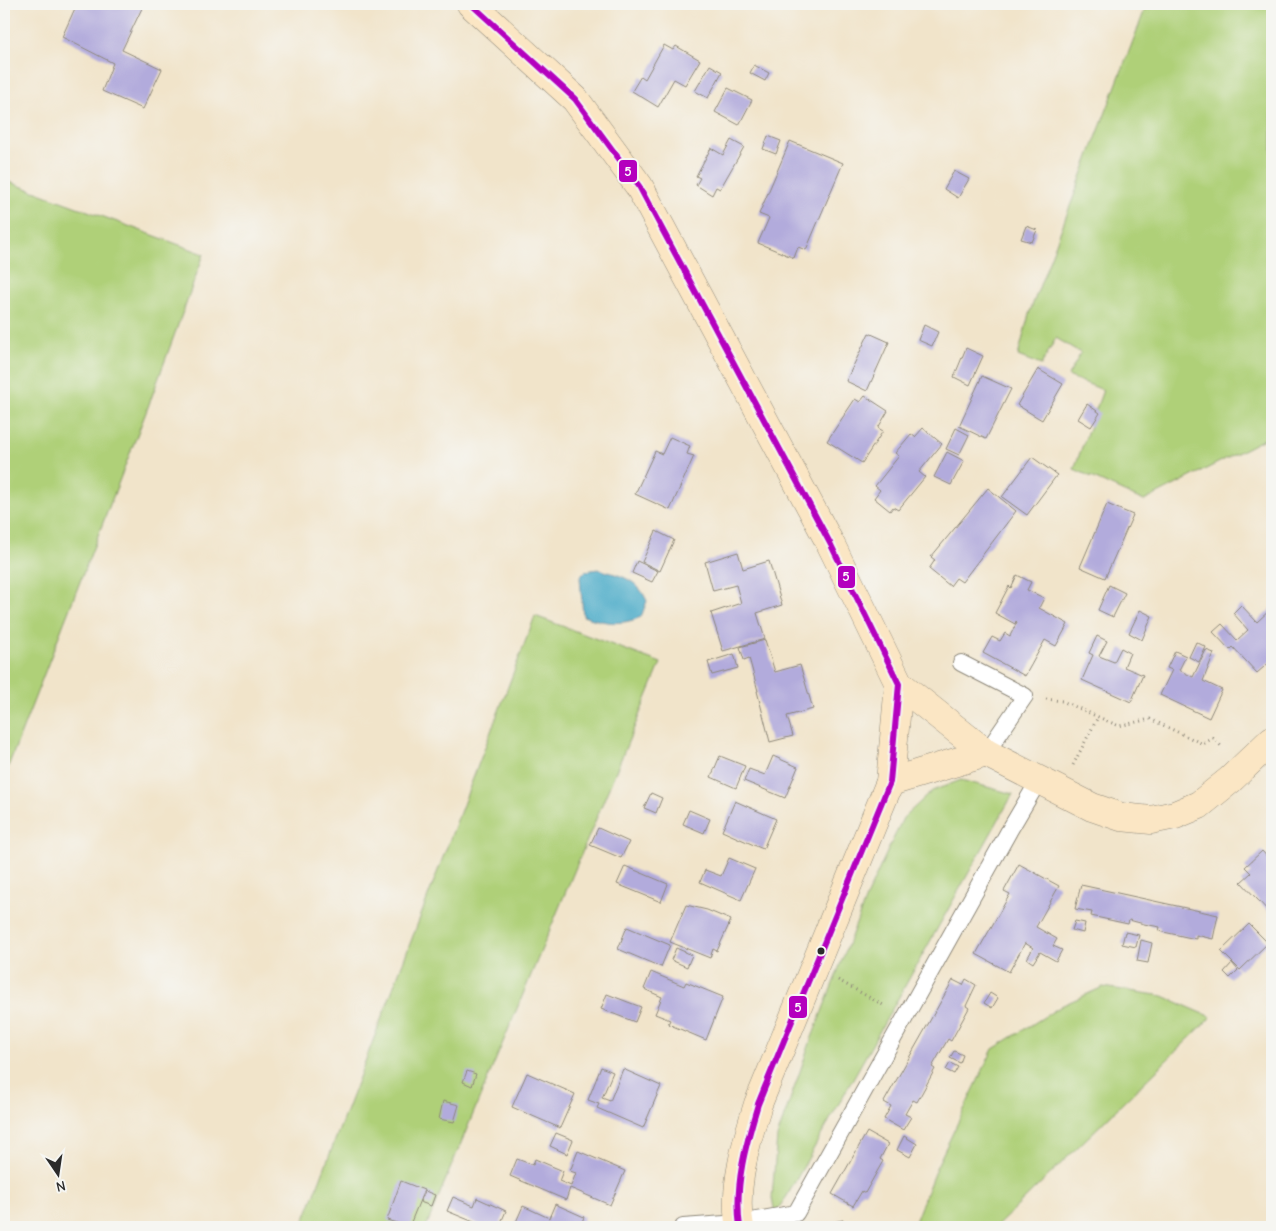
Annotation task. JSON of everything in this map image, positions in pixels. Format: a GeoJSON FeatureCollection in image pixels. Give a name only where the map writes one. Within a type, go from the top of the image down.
{"type":"FeatureCollection","features":[{"type":"Feature","properties":{"kind":"street"},"geometry":{"type":"LineString","coordinates":[[471,4],[576,98],[639,186],[831,545],[899,684],[986,753],[1092,806],[1121,817],[1151,820],[1175,815],[1200,804],[1242,769],[1272,740]]}},
{"type":"Feature","properties":{"kind":"street"},"geometry":{"type":"LineString","coordinates":[[739,1225],[739,1188],[745,1145],[758,1104],[890,782],[899,684]]}},
{"type":"Feature","properties":{"kind":"street"},"geometry":{"type":"LineString","coordinates":[[890,782],[986,753]]}},
{"type":"Feature","properties":{"kind":"lane"},"geometry":{"type":"LineString","coordinates":[[962,663],[1025,696],[986,753]]}},
{"type":"Feature","properties":{"kind":"lane"},"geometry":{"type":"LineString","coordinates":[[683,1227],[739,1225],[796,1213],[1004,840],[1050,785]]}},
{"type":"Feature","properties":{"kind":"path"},"geometry":{"type":"LineString","coordinates":[[1025,696],[1062,701],[1119,726],[1150,719],[1203,744],[1213,738],[1242,769]]}},
{"type":"Feature","properties":{"kind":"path"},"geometry":{"type":"LineString","coordinates":[[1050,785],[1098,717]]}},
{"type":"Feature","properties":{"kind":"path"},"geometry":{"type":"LineString","coordinates":[[814,967],[905,1018]]}},
{"type":"Feature","properties":{"kind":"green space"},"geometry":{"type":"Polygon","coordinates":[[[1147,4],[1272,4],[1272,435],[1144,501],[1074,469],[1103,390],[1068,376],[1081,353],[1056,338],[1041,365],[1018,356],[1029,314],[1147,4]]]}},
{"type":"Feature","properties":{"kind":"green space"},"geometry":{"type":"Polygon","coordinates":[[[4,180],[204,254],[148,407],[4,777],[4,180]]]}},
{"type":"Feature","properties":{"kind":"green space"},"geometry":{"type":"Polygon","coordinates":[[[535,616],[661,663],[426,1227],[302,1227],[535,616]]]}},
{"type":"Feature","properties":{"kind":"green space"},"geometry":{"type":"Polygon","coordinates":[[[961,780],[1013,794],[787,1196],[775,1213],[772,1198],[777,1137],[811,1040],[868,893],[903,818],[932,791],[961,780]]]}},
{"type":"Feature","properties":{"kind":"green space"},"geometry":{"type":"Polygon","coordinates":[[[1103,987],[1163,996],[1211,1017],[996,1227],[913,1227],[936,1168],[993,1049],[1063,1005],[1103,987]]]}},
{"type":"Feature","properties":{"kind":"water"},"geometry":{"type":"Polygon","coordinates":[[[598,569],[627,579],[638,587],[647,601],[641,617],[626,622],[612,622],[583,616],[580,577],[586,571],[598,569]]]}},
{"type":"Feature","properties":{"kind":"building"},"geometry":{"type":"Polygon","coordinates":[[[77,4],[144,4],[122,50],[162,69],[143,109],[102,91],[113,63],[62,37],[77,4]]]}},
{"type":"Feature","properties":{"kind":"building"},"geometry":{"type":"Polygon","coordinates":[[[664,45],[673,50],[676,46],[700,60],[685,85],[674,79],[658,107],[632,91],[641,76],[645,79],[664,45]]]}},
{"type":"Feature","properties":{"kind":"building"},"geometry":{"type":"Polygon","coordinates":[[[710,65],[722,72],[708,98],[695,91],[710,65]]]}},
{"type":"Feature","properties":{"kind":"building"},"geometry":{"type":"Polygon","coordinates":[[[754,65],[769,73],[765,81],[750,73],[754,65]]]}},
{"type":"Feature","properties":{"kind":"building"},"geometry":{"type":"Polygon","coordinates":[[[728,88],[752,100],[739,125],[715,112],[728,88]]]}},
{"type":"Feature","properties":{"kind":"building"},"geometry":{"type":"Polygon","coordinates":[[[768,136],[781,141],[776,154],[763,149],[768,136]]]}},
{"type":"Feature","properties":{"kind":"building"},"geometry":{"type":"Polygon","coordinates":[[[731,140],[744,147],[720,189],[716,187],[712,195],[696,185],[700,178],[696,176],[711,148],[723,155],[731,140]]]}},
{"type":"Feature","properties":{"kind":"building"},"geometry":{"type":"Polygon","coordinates":[[[790,141],[843,163],[806,250],[798,247],[794,258],[758,243],[769,218],[759,214],[790,141]]]}},
{"type":"Feature","properties":{"kind":"building"},"geometry":{"type":"Polygon","coordinates":[[[954,171],[969,179],[958,198],[944,189],[954,171]]]}},
{"type":"Feature","properties":{"kind":"building"},"geometry":{"type":"Polygon","coordinates":[[[1026,226],[1037,230],[1032,242],[1021,239],[1026,226]]]}},
{"type":"Feature","properties":{"kind":"building"},"geometry":{"type":"Polygon","coordinates":[[[924,325],[938,332],[932,346],[918,340],[924,325]]]}},
{"type":"Feature","properties":{"kind":"building"},"geometry":{"type":"Polygon","coordinates":[[[869,333],[889,342],[867,391],[846,381],[869,333]]]}},
{"type":"Feature","properties":{"kind":"building"},"geometry":{"type":"Polygon","coordinates":[[[966,348],[983,356],[970,385],[954,377],[966,348]]]}},
{"type":"Feature","properties":{"kind":"building"},"geometry":{"type":"Polygon","coordinates":[[[1038,369],[1063,384],[1042,420],[1017,405],[1038,369]]]}},
{"type":"Feature","properties":{"kind":"building"},"geometry":{"type":"Polygon","coordinates":[[[982,376],[1011,389],[986,439],[959,426],[982,376]]]}},
{"type":"Feature","properties":{"kind":"building"},"geometry":{"type":"Polygon","coordinates":[[[865,396],[888,411],[878,428],[883,431],[862,463],[827,441],[855,399],[860,402],[865,396]]]}},
{"type":"Feature","properties":{"kind":"building"},"geometry":{"type":"Polygon","coordinates":[[[1087,404],[1100,413],[1091,427],[1078,419],[1087,404]]]}},
{"type":"Feature","properties":{"kind":"building"},"geometry":{"type":"Polygon","coordinates":[[[923,428],[942,444],[919,472],[925,477],[898,510],[893,507],[890,511],[874,498],[880,490],[875,486],[899,456],[895,453],[911,434],[915,437],[923,428]]]}},
{"type":"Feature","properties":{"kind":"building"},"geometry":{"type":"Polygon","coordinates":[[[956,428],[969,435],[959,455],[946,449],[956,428]]]}},
{"type":"Feature","properties":{"kind":"building"},"geometry":{"type":"Polygon","coordinates":[[[670,437],[690,446],[687,454],[694,456],[670,510],[635,494],[655,451],[662,454],[670,437]]]}},
{"type":"Feature","properties":{"kind":"building"},"geometry":{"type":"Polygon","coordinates":[[[947,452],[964,461],[951,485],[934,477],[947,452]]]}},
{"type":"Feature","properties":{"kind":"building"},"geometry":{"type":"Polygon","coordinates":[[[1032,457],[1057,475],[1027,515],[1002,497],[1032,457]]]}},
{"type":"Feature","properties":{"kind":"building"},"geometry":{"type":"Polygon","coordinates":[[[988,488],[1016,511],[962,582],[956,578],[950,586],[929,569],[935,560],[931,557],[988,488]]]}},
{"type":"Feature","properties":{"kind":"building"},"geometry":{"type":"Polygon","coordinates":[[[1107,504],[1133,515],[1105,578],[1080,567],[1107,504]]]}},
{"type":"Feature","properties":{"kind":"building"},"geometry":{"type":"Polygon","coordinates":[[[656,531],[674,540],[660,571],[642,562],[656,531]]]}},
{"type":"Feature","properties":{"kind":"building"},"geometry":{"type":"Polygon","coordinates":[[[738,552],[743,569],[769,561],[782,605],[757,613],[765,639],[723,651],[711,613],[741,603],[736,585],[713,591],[705,562],[738,552]]]}},
{"type":"Feature","properties":{"kind":"building"},"geometry":{"type":"Polygon","coordinates":[[[637,561],[658,571],[652,582],[632,573],[637,561]]]}},
{"type":"Feature","properties":{"kind":"building"},"geometry":{"type":"Polygon","coordinates":[[[1017,575],[1031,582],[1027,590],[1044,598],[1039,608],[1068,624],[1056,646],[1045,640],[1025,676],[983,653],[992,637],[1000,641],[1005,633],[1010,636],[1017,622],[1015,624],[995,613],[1017,575]]]}},
{"type":"Feature","properties":{"kind":"building"},"geometry":{"type":"Polygon","coordinates":[[[1109,585],[1125,593],[1113,617],[1098,610],[1109,585]]]}},
{"type":"Feature","properties":{"kind":"building"},"geometry":{"type":"Polygon","coordinates":[[[1241,605],[1257,622],[1272,608],[1272,660],[1257,673],[1233,647],[1230,650],[1213,632],[1222,624],[1237,640],[1248,630],[1233,613],[1241,605]]]}},
{"type":"Feature","properties":{"kind":"building"},"geometry":{"type":"Polygon","coordinates":[[[1140,610],[1152,616],[1142,640],[1129,633],[1140,610]]]}},
{"type":"Feature","properties":{"kind":"building"},"geometry":{"type":"Polygon","coordinates":[[[1097,636],[1107,641],[1099,656],[1114,662],[1121,648],[1130,653],[1124,667],[1143,675],[1131,702],[1082,680],[1093,655],[1089,653],[1097,636]]]}},
{"type":"Feature","properties":{"kind":"building"},"geometry":{"type":"Polygon","coordinates":[[[765,640],[775,672],[800,665],[813,709],[787,716],[793,736],[770,742],[749,658],[744,660],[740,647],[765,640]]]}},
{"type":"Feature","properties":{"kind":"building"},"geometry":{"type":"Polygon","coordinates":[[[1196,642],[1206,647],[1199,662],[1189,657],[1196,642]]]}},
{"type":"Feature","properties":{"kind":"building"},"geometry":{"type":"Polygon","coordinates":[[[1206,650],[1214,653],[1203,681],[1222,690],[1209,718],[1160,695],[1172,670],[1167,668],[1175,651],[1186,656],[1179,670],[1193,677],[1206,650]]]}},
{"type":"Feature","properties":{"kind":"building"},"geometry":{"type":"Polygon","coordinates":[[[734,654],[738,668],[712,675],[708,662],[734,654]]]}},
{"type":"Feature","properties":{"kind":"building"},"geometry":{"type":"Polygon","coordinates":[[[720,756],[745,766],[736,788],[711,777],[720,756]]]}},
{"type":"Feature","properties":{"kind":"building"},"geometry":{"type":"Polygon","coordinates":[[[773,756],[798,767],[785,798],[744,781],[749,769],[765,775],[773,756]]]}},
{"type":"Feature","properties":{"kind":"building"},"geometry":{"type":"Polygon","coordinates":[[[651,793],[662,798],[656,813],[644,808],[651,793]]]}},
{"type":"Feature","properties":{"kind":"building"},"geometry":{"type":"Polygon","coordinates":[[[735,801],[776,819],[763,849],[722,831],[735,801]]]}},
{"type":"Feature","properties":{"kind":"building"},"geometry":{"type":"Polygon","coordinates":[[[689,810],[710,819],[704,833],[683,824],[689,810]]]}},
{"type":"Feature","properties":{"kind":"building"},"geometry":{"type":"Polygon","coordinates":[[[598,828],[629,842],[621,858],[590,845],[598,828]]]}},
{"type":"Feature","properties":{"kind":"building"},"geometry":{"type":"Polygon","coordinates":[[[1262,851],[1272,862],[1272,915],[1241,882],[1251,873],[1245,867],[1262,851]]]}},
{"type":"Feature","properties":{"kind":"building"},"geometry":{"type":"Polygon","coordinates":[[[729,858],[755,869],[741,900],[700,882],[705,870],[721,876],[729,858]]]}},
{"type":"Feature","properties":{"kind":"building"},"geometry":{"type":"Polygon","coordinates":[[[1019,864],[1059,886],[1036,927],[1057,939],[1053,946],[1062,950],[1056,961],[1040,952],[1033,963],[1027,959],[1033,948],[1025,943],[1009,972],[976,954],[1010,894],[1004,891],[1019,864]]]}},
{"type":"Feature","properties":{"kind":"building"},"geometry":{"type":"Polygon","coordinates":[[[625,866],[668,884],[661,902],[617,884],[625,866]]]}},
{"type":"Feature","properties":{"kind":"building"},"geometry":{"type":"Polygon","coordinates":[[[1081,885],[1218,915],[1213,939],[1196,935],[1196,939],[1159,931],[1160,927],[1129,920],[1128,924],[1091,916],[1092,912],[1075,909],[1081,885]]]}},
{"type":"Feature","properties":{"kind":"building"},"geometry":{"type":"Polygon","coordinates":[[[686,905],[707,910],[731,920],[717,951],[713,949],[710,958],[670,942],[686,905]]]}},
{"type":"Feature","properties":{"kind":"building"},"geometry":{"type":"Polygon","coordinates":[[[1075,921],[1085,923],[1083,933],[1072,930],[1075,921]]]}},
{"type":"Feature","properties":{"kind":"building"},"geometry":{"type":"Polygon","coordinates":[[[1249,924],[1268,943],[1240,970],[1221,951],[1249,924]]]}},
{"type":"Feature","properties":{"kind":"building"},"geometry":{"type":"Polygon","coordinates":[[[627,927],[670,945],[661,967],[618,949],[627,927]]]}},
{"type":"Feature","properties":{"kind":"building"},"geometry":{"type":"Polygon","coordinates":[[[1125,932],[1139,935],[1136,947],[1122,944],[1125,932]]]}},
{"type":"Feature","properties":{"kind":"building"},"geometry":{"type":"Polygon","coordinates":[[[1141,940],[1152,943],[1148,963],[1137,961],[1141,940]]]}},
{"type":"Feature","properties":{"kind":"building"},"geometry":{"type":"Polygon","coordinates":[[[676,948],[692,955],[687,967],[671,960],[676,948]]]}},
{"type":"Feature","properties":{"kind":"building"},"geometry":{"type":"Polygon","coordinates":[[[1232,963],[1238,970],[1230,978],[1224,972],[1232,963]]]}},
{"type":"Feature","properties":{"kind":"building"},"geometry":{"type":"Polygon","coordinates":[[[651,972],[684,986],[686,982],[723,997],[706,1040],[668,1024],[670,1020],[655,1014],[662,997],[644,989],[651,972]]]}},
{"type":"Feature","properties":{"kind":"building"},"geometry":{"type":"Polygon","coordinates":[[[966,979],[976,985],[966,1006],[969,1008],[951,1041],[948,1039],[932,1067],[935,1069],[917,1102],[913,1100],[905,1114],[911,1117],[903,1130],[884,1119],[891,1106],[884,1102],[953,980],[963,985],[966,979]]]}},
{"type":"Feature","properties":{"kind":"building"},"geometry":{"type":"Polygon","coordinates":[[[990,993],[998,998],[992,1008],[984,1003],[990,993]]]}},
{"type":"Feature","properties":{"kind":"building"},"geometry":{"type":"Polygon","coordinates":[[[607,994],[641,1007],[635,1022],[601,1009],[607,994]]]}},
{"type":"Feature","properties":{"kind":"building"},"geometry":{"type":"Polygon","coordinates":[[[954,1051],[963,1055],[960,1063],[950,1058],[954,1051]]]}},
{"type":"Feature","properties":{"kind":"building"},"geometry":{"type":"Polygon","coordinates":[[[950,1063],[958,1067],[954,1074],[946,1070],[950,1063]]]}},
{"type":"Feature","properties":{"kind":"building"},"geometry":{"type":"Polygon","coordinates":[[[601,1067],[613,1072],[602,1098],[610,1101],[623,1069],[661,1086],[643,1128],[597,1108],[599,1104],[588,1100],[601,1067]]]}},
{"type":"Feature","properties":{"kind":"building"},"geometry":{"type":"Polygon","coordinates":[[[467,1071],[476,1074],[472,1086],[463,1082],[467,1071]]]}},
{"type":"Feature","properties":{"kind":"building"},"geometry":{"type":"Polygon","coordinates":[[[527,1073],[575,1094],[560,1128],[512,1107],[527,1073]]]}},
{"type":"Feature","properties":{"kind":"building"},"geometry":{"type":"Polygon","coordinates":[[[443,1101],[459,1105],[454,1122],[439,1119],[443,1101]]]}},
{"type":"Feature","properties":{"kind":"building"},"geometry":{"type":"Polygon","coordinates":[[[867,1132],[888,1144],[880,1159],[883,1161],[865,1193],[862,1191],[853,1206],[832,1194],[867,1132]]]}},
{"type":"Feature","properties":{"kind":"building"},"geometry":{"type":"Polygon","coordinates":[[[556,1133],[573,1140],[567,1154],[550,1146],[556,1133]]]}},
{"type":"Feature","properties":{"kind":"building"},"geometry":{"type":"Polygon","coordinates":[[[904,1136],[917,1144],[910,1157],[897,1150],[904,1136]]]}},
{"type":"Feature","properties":{"kind":"building"},"geometry":{"type":"Polygon","coordinates":[[[578,1151],[625,1171],[610,1205],[570,1188],[566,1200],[510,1176],[517,1159],[533,1165],[535,1159],[563,1171],[559,1181],[571,1186],[576,1173],[570,1171],[578,1151]]]}},
{"type":"Feature","properties":{"kind":"building"},"geometry":{"type":"Polygon","coordinates":[[[401,1181],[424,1190],[409,1227],[387,1220],[401,1181]]]}},
{"type":"Feature","properties":{"kind":"building"},"geometry":{"type":"Polygon","coordinates":[[[425,1191],[435,1195],[431,1206],[420,1202],[425,1191]]]}},
{"type":"Feature","properties":{"kind":"building"},"geometry":{"type":"Polygon","coordinates":[[[453,1197],[474,1206],[477,1198],[506,1211],[499,1227],[486,1227],[447,1211],[453,1197]]]}},
{"type":"Feature","properties":{"kind":"building"},"geometry":{"type":"Polygon","coordinates":[[[555,1204],[584,1217],[582,1222],[591,1225],[590,1227],[529,1227],[516,1222],[523,1206],[549,1218],[555,1204]]]}},
{"type":"Feature","properties":{"kind":"building"},"geometry":{"type":"Polygon","coordinates":[[[843,1220],[844,1227],[835,1227],[833,1222],[843,1220]]]}},
{"type":"Feature","properties":{"kind":"transit line","name":"5"},"geometry":{"type":"LineString","coordinates":[[471,4],[575,99],[639,186],[831,545],[899,684],[890,782],[758,1104],[742,1165],[739,1196],[740,1227]]}}]}
